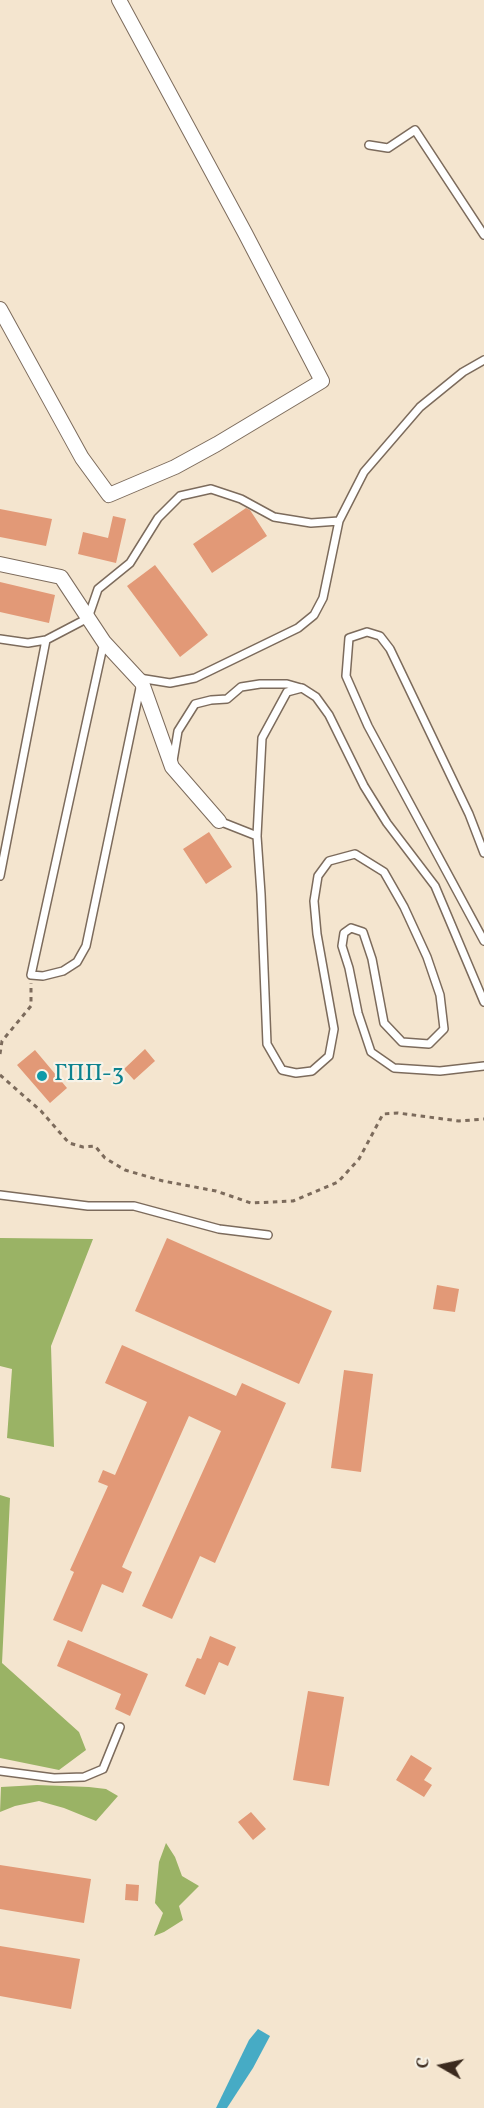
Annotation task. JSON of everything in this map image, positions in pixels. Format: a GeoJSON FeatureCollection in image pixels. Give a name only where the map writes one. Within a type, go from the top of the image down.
{"type":"FeatureCollection","features":[{"type":"Feature","properties":{"kind":"street"},"geometry":{"type":"LineString","coordinates":[[0,309],[82,458],[109,495],[175,467],[322,381],[119,0]]}},
{"type":"Feature","properties":{"kind":"street"},"geometry":{"type":"LineString","coordinates":[[0,564],[61,577],[104,642],[137,678],[172,767],[219,821]]}},
{"type":"Feature","properties":{"kind":"lane"},"geometry":{"type":"LineString","coordinates":[[369,145],[388,148],[415,130],[484,235]]}},
{"type":"Feature","properties":{"kind":"lane"},"geometry":{"type":"LineString","coordinates":[[104,642],[31,975],[43,976],[63,971],[76,962],[86,946],[137,677],[170,683],[195,678],[298,628],[314,615],[323,598],[339,521],[364,472],[420,407],[463,372],[484,360]]}},
{"type":"Feature","properties":{"kind":"lane"},"geometry":{"type":"LineString","coordinates":[[0,639],[28,643],[46,640],[88,618],[98,589],[130,563],[158,518],[180,495],[211,489],[241,499],[274,517],[311,523],[339,521]]}},
{"type":"Feature","properties":{"kind":"lane"},"geometry":{"type":"LineString","coordinates":[[484,853],[469,814],[390,649],[381,636],[367,632],[348,638],[345,676],[368,726],[484,941]]}},
{"type":"Feature","properties":{"kind":"lane"},"geometry":{"type":"LineString","coordinates":[[0,876],[46,640]]}},
{"type":"Feature","properties":{"kind":"lane"},"geometry":{"type":"LineString","coordinates":[[172,767],[178,731],[195,704],[211,699],[227,699],[241,687],[260,684],[287,684],[302,688],[316,697],[329,715],[364,786],[387,823],[435,886],[484,1002]]}},
{"type":"Feature","properties":{"kind":"lane"},"geometry":{"type":"LineString","coordinates":[[302,688],[287,692],[262,738],[257,836],[267,1044],[282,1070],[296,1073],[312,1071],[329,1056],[334,1029],[317,934],[314,901],[318,876],[329,861],[355,854],[384,872],[404,907],[427,957],[440,995],[444,1029],[429,1044],[402,1042],[384,1023],[372,959],[363,932],[351,928],[344,933],[342,946],[358,1013],[371,1052],[394,1068],[440,1071],[484,1066]]}},
{"type":"Feature","properties":{"kind":"lane"},"geometry":{"type":"LineString","coordinates":[[219,821],[257,836]]}},
{"type":"Feature","properties":{"kind":"lane"},"geometry":{"type":"LineString","coordinates":[[0,1195],[88,1206],[134,1206],[219,1229],[268,1235]]}},
{"type":"Feature","properties":{"kind":"lane"},"geometry":{"type":"LineString","coordinates":[[0,1771],[54,1778],[84,1777],[103,1769],[120,1727]]}},
{"type":"Feature","properties":{"kind":"path"},"geometry":{"type":"LineString","coordinates":[[0,1046],[31,1005],[31,975]]}},
{"type":"Feature","properties":{"kind":"path"},"geometry":{"type":"LineString","coordinates":[[0,1054],[3,1041]]}},
{"type":"Feature","properties":{"kind":"path"},"geometry":{"type":"LineString","coordinates":[[0,1075],[41,1111],[69,1143],[83,1147],[95,1146],[105,1158],[125,1170],[163,1181],[216,1191],[251,1203],[293,1201],[338,1182],[359,1159],[383,1114],[398,1113],[459,1121],[484,1119]]}},
{"type":"Feature","properties":{"kind":"green space"},"geometry":{"type":"Polygon","coordinates":[[[0,1238],[93,1239],[51,1346],[54,1447],[7,1438],[12,1369],[0,1366],[0,1238]]]}},
{"type":"Feature","properties":{"kind":"green space"},"geometry":{"type":"Polygon","coordinates":[[[0,1495],[10,1498],[2,1663],[79,1732],[86,1750],[59,1770],[0,1758],[0,1495]]]}},
{"type":"Feature","properties":{"kind":"green space"},"geometry":{"type":"Polygon","coordinates":[[[37,1785],[106,1789],[118,1796],[96,1821],[39,1801],[0,1812],[1,1787],[37,1785]]]}},
{"type":"Feature","properties":{"kind":"green space"},"geometry":{"type":"Polygon","coordinates":[[[166,1843],[175,1857],[182,1876],[199,1886],[179,1906],[183,1920],[154,1936],[163,1913],[155,1903],[159,1862],[166,1843]]]}},
{"type":"Feature","properties":{"kind":"water"},"geometry":{"type":"Polygon","coordinates":[[[258,2029],[270,2036],[253,2068],[227,2108],[216,2108],[249,2040],[258,2029]]]}},
{"type":"Feature","properties":{"kind":"building"},"geometry":{"type":"Polygon","coordinates":[[[246,508],[250,510],[267,536],[212,573],[193,544],[246,508]]]}},
{"type":"Feature","properties":{"kind":"building"},"geometry":{"type":"Polygon","coordinates":[[[0,509],[52,519],[46,546],[0,537],[0,509]]]}},
{"type":"Feature","properties":{"kind":"building"},"geometry":{"type":"Polygon","coordinates":[[[113,516],[126,519],[116,563],[78,554],[83,532],[108,538],[113,516]]]}},
{"type":"Feature","properties":{"kind":"building"},"geometry":{"type":"Polygon","coordinates":[[[155,565],[208,635],[180,657],[127,586],[155,565]]]}},
{"type":"Feature","properties":{"kind":"building"},"geometry":{"type":"Polygon","coordinates":[[[0,582],[55,595],[49,623],[0,612],[0,582]]]}},
{"type":"Feature","properties":{"kind":"building"},"geometry":{"type":"Polygon","coordinates":[[[209,832],[232,867],[206,884],[183,849],[209,832]]]}},
{"type":"Feature","properties":{"kind":"building"},"geometry":{"type":"Polygon","coordinates":[[[145,1049],[155,1061],[134,1080],[124,1069],[145,1049]]]}},
{"type":"Feature","properties":{"kind":"building","name":"ГПП-3"},"geometry":{"type":"Polygon","coordinates":[[[35,1050],[67,1088],[50,1103],[17,1065],[35,1050]]]}},
{"type":"Feature","properties":{"kind":"building"},"geometry":{"type":"Polygon","coordinates":[[[167,1238],[332,1311],[299,1384],[135,1311],[167,1238]]]}},
{"type":"Feature","properties":{"kind":"building"},"geometry":{"type":"Polygon","coordinates":[[[437,1285],[459,1289],[455,1312],[433,1309],[437,1285]]]}},
{"type":"Feature","properties":{"kind":"building"},"geometry":{"type":"Polygon","coordinates":[[[122,1345],[236,1396],[242,1383],[286,1403],[215,1563],[200,1556],[172,1619],[142,1606],[221,1431],[189,1416],[122,1567],[132,1572],[123,1593],[102,1584],[82,1632],[53,1620],[74,1572],[70,1570],[108,1486],[98,1482],[103,1470],[115,1475],[147,1402],[105,1383],[122,1345]]]}},
{"type":"Feature","properties":{"kind":"building"},"geometry":{"type":"Polygon","coordinates":[[[344,1370],[373,1374],[361,1472],[331,1468],[344,1370]]]}},
{"type":"Feature","properties":{"kind":"building"},"geometry":{"type":"Polygon","coordinates":[[[210,1636],[236,1647],[228,1666],[219,1662],[205,1695],[185,1686],[197,1658],[201,1659],[210,1636]]]}},
{"type":"Feature","properties":{"kind":"building"},"geometry":{"type":"Polygon","coordinates":[[[68,1640],[148,1674],[130,1716],[115,1709],[121,1694],[57,1666],[68,1640]]]}},
{"type":"Feature","properties":{"kind":"building"},"geometry":{"type":"Polygon","coordinates":[[[308,1691],[344,1697],[329,1786],[293,1780],[308,1691]]]}},
{"type":"Feature","properties":{"kind":"building"},"geometry":{"type":"Polygon","coordinates":[[[411,1755],[432,1768],[424,1780],[432,1785],[424,1797],[396,1780],[411,1755]]]}},
{"type":"Feature","properties":{"kind":"building"},"geometry":{"type":"Polygon","coordinates":[[[251,1812],[266,1829],[253,1840],[238,1822],[251,1812]]]}},
{"type":"Feature","properties":{"kind":"building"},"geometry":{"type":"Polygon","coordinates":[[[0,1865],[91,1879],[84,1923],[0,1909],[0,1865]]]}},
{"type":"Feature","properties":{"kind":"building"},"geometry":{"type":"Polygon","coordinates":[[[126,1884],[139,1885],[138,1901],[125,1900],[126,1884]]]}},
{"type":"Feature","properties":{"kind":"building"},"geometry":{"type":"Polygon","coordinates":[[[0,1946],[80,1959],[71,2009],[0,1996],[0,1946]]]}},
{"type":"Feature","properties":{"kind":"place","name":"ГПП-3"},"geometry":{"type":"Point","coordinates":[42,1076]}}]}
